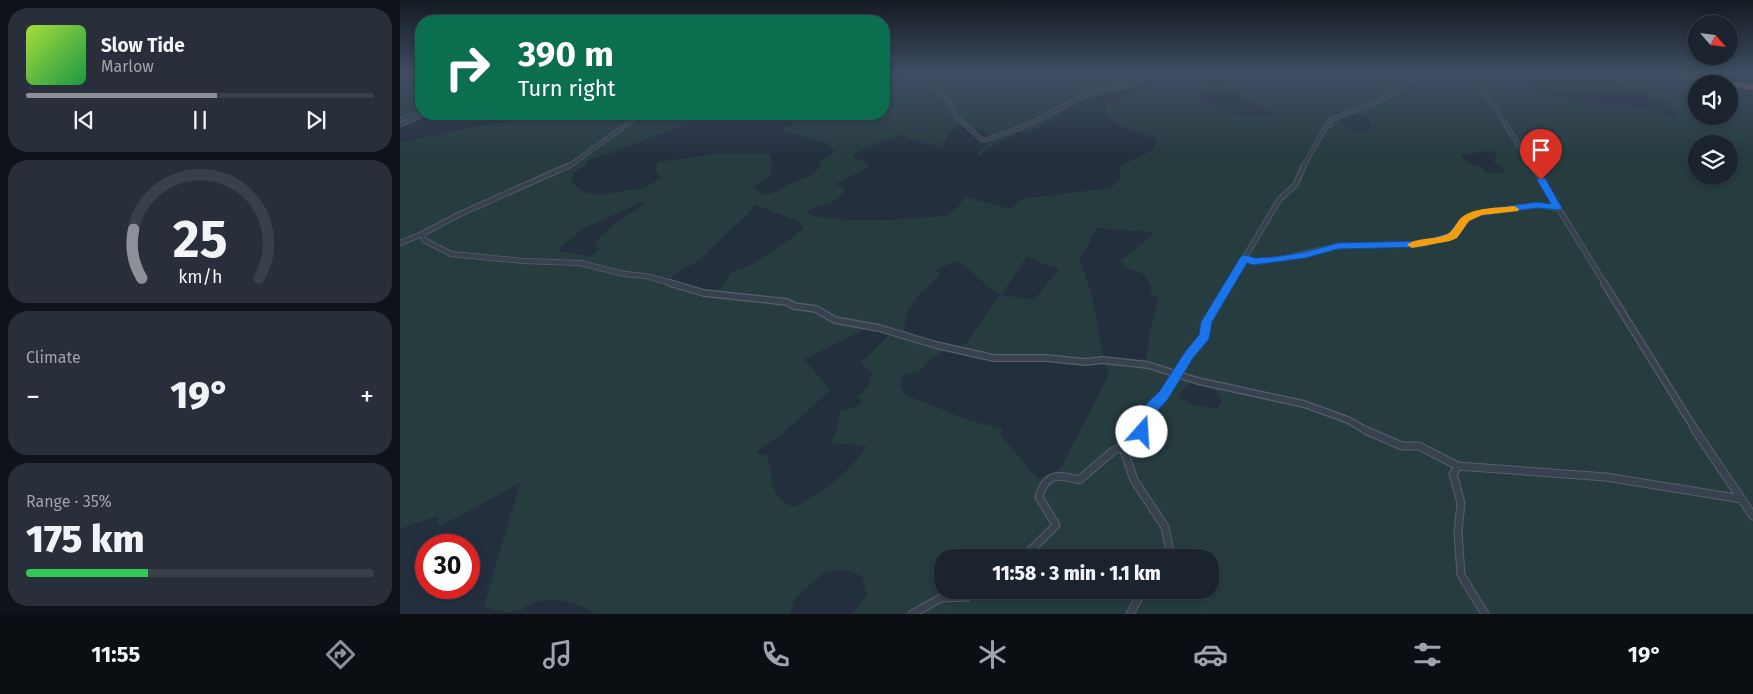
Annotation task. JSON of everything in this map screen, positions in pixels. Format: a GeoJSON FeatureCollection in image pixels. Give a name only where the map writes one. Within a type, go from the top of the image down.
{"type":"FeatureCollection","features":[{"type":"Feature","properties":{"kind":"street"},"geometry":{"type":"LineString","coordinates":[[948,101],[954,114],[981,139],[986,140],[1030,124],[1074,101]]}},
{"type":"Feature","properties":{"kind":"street"},"geometry":{"type":"LineString","coordinates":[[1034,549],[1056,525],[1038,497],[1042,484],[1048,478],[1061,475],[1079,480],[1113,452],[1123,448],[1142,432],[1142,421],[1179,374],[1189,355],[1204,336],[1206,322],[1279,200],[1296,184],[1309,154],[1326,127],[1331,124],[1330,120],[1379,101]]}},
{"type":"Feature","properties":{"kind":"street"},"geometry":{"type":"LineString","coordinates":[[1490,101],[1701,440],[1753,516]]}},
{"type":"Feature","properties":{"kind":"street"},"geometry":{"type":"LineString","coordinates":[[400,119],[415,115]]}},
{"type":"Feature","properties":{"kind":"street"},"geometry":{"type":"LineString","coordinates":[[400,125],[415,119]]}},
{"type":"Feature","properties":{"kind":"street"},"geometry":{"type":"LineString","coordinates":[[400,243],[460,214],[568,167],[633,120]]}},
{"type":"Feature","properties":{"kind":"street"},"geometry":{"type":"LineString","coordinates":[[1245,258],[1253,262],[1286,258],[1338,246],[1426,244],[1453,235],[1465,219],[1480,213],[1537,205],[1558,208]]}},
{"type":"Feature","properties":{"kind":"street"},"geometry":{"type":"LineString","coordinates":[[422,234],[424,240],[451,254],[524,261],[580,263],[624,274],[646,276],[704,293],[787,302],[794,306],[816,309],[835,320],[879,328],[936,345],[994,358],[1046,358],[1086,362],[1115,361],[1148,365],[1198,381],[1222,384],[1304,404],[1348,420],[1372,434],[1402,446],[1419,446],[1458,466],[1606,477],[1742,499]]}},
{"type":"Feature","properties":{"kind":"street"},"geometry":{"type":"LineString","coordinates":[[1123,448],[1128,453],[1128,468],[1135,484],[1164,525],[1167,549]]}},
{"type":"Feature","properties":{"kind":"street"},"geometry":{"type":"LineString","coordinates":[[1458,466],[1453,474],[1462,503],[1458,532],[1461,575],[1486,614]]}},
{"type":"Feature","properties":{"kind":"street"},"geometry":{"type":"LineString","coordinates":[[912,614],[939,599]]}},
{"type":"Feature","properties":{"kind":"street"},"geometry":{"type":"LineString","coordinates":[[1130,614],[1138,599]]}},
{"type":"Feature","properties":{"kind":"green space"},"geometry":{"type":"Polygon","coordinates":[[[400,101],[415,101],[415,120],[400,126],[400,101]]]}},
{"type":"Feature","properties":{"kind":"green space"},"geometry":{"type":"Polygon","coordinates":[[[890,101],[1081,101],[1034,130],[1030,132],[1017,132],[977,157],[979,151],[992,139],[982,130],[958,126],[950,131],[941,147],[915,141],[903,135],[896,136],[852,154],[855,158],[868,163],[867,168],[835,184],[845,188],[837,199],[816,207],[806,214],[840,219],[893,220],[946,216],[957,208],[965,197],[1011,209],[1021,199],[1111,188],[1121,178],[1120,168],[1122,165],[1153,150],[1157,139],[1117,125],[1105,109],[1107,104],[1115,101],[1205,101],[1212,107],[1222,111],[1256,117],[1273,114],[1249,101],[1574,101],[1648,108],[1673,119],[1678,118],[1678,112],[1662,101],[1688,101],[1688,125],[1738,125],[1738,101],[1753,101],[1753,614],[853,614],[867,595],[862,576],[841,569],[823,573],[794,599],[790,614],[596,614],[582,606],[559,600],[535,602],[521,610],[507,612],[484,606],[520,483],[444,524],[438,525],[438,517],[434,517],[400,529],[400,143],[471,127],[523,120],[697,120],[589,160],[585,166],[573,173],[572,183],[584,192],[597,195],[644,188],[662,178],[655,171],[658,166],[654,164],[659,162],[720,153],[770,153],[769,156],[772,160],[771,175],[753,187],[764,194],[769,194],[815,172],[819,168],[820,162],[835,151],[826,143],[781,130],[798,120],[890,120],[890,101]],[[1356,113],[1338,121],[1353,129],[1368,132],[1371,130],[1369,118],[1356,113]],[[1494,151],[1462,154],[1462,158],[1469,164],[1483,168],[1484,173],[1505,173],[1505,170],[1494,162],[1494,159],[1498,156],[1494,151]],[[642,202],[582,229],[559,251],[588,256],[596,253],[598,249],[594,243],[618,221],[645,204],[642,202]],[[756,205],[700,259],[668,281],[669,285],[717,293],[731,272],[749,266],[791,239],[804,227],[797,221],[756,205]],[[1096,228],[1079,259],[1092,295],[1103,356],[1146,360],[1151,327],[1159,297],[1150,294],[1152,287],[1145,275],[1128,268],[1120,261],[1154,234],[1150,232],[1096,228]],[[1027,256],[1001,295],[1034,300],[1060,268],[1043,264],[1027,256]],[[957,261],[936,270],[940,275],[917,297],[906,313],[904,333],[963,348],[1000,295],[957,261]],[[867,328],[804,359],[830,390],[779,437],[766,444],[756,453],[767,456],[776,493],[786,503],[794,507],[834,482],[851,466],[867,446],[831,443],[838,426],[840,411],[846,411],[862,403],[861,400],[856,398],[869,386],[872,372],[860,363],[890,334],[867,328]],[[945,350],[929,360],[918,373],[903,373],[900,385],[905,395],[971,421],[1003,429],[1000,435],[1038,479],[1061,468],[1109,374],[1104,362],[1088,365],[1041,360],[1008,362],[945,350]],[[1191,382],[1179,395],[1187,402],[1217,409],[1222,401],[1215,390],[1191,382]]]}},
{"type":"Feature","properties":{"kind":"slow traffic"},"geometry":{"type":"LineString","coordinates":[[1412,245],[1426,244],[1447,238],[1453,235],[1465,219],[1480,213],[1514,209]]}},
{"type":"Feature","properties":{"kind":"route"},"geometry":{"type":"LineString","coordinates":[[1142,432],[1142,421],[1179,374],[1189,355],[1204,336],[1206,322],[1245,258],[1253,262],[1274,260],[1306,255],[1338,246],[1422,244],[1453,235],[1465,219],[1480,213],[1537,205],[1558,208],[1541,180]]}}]}
